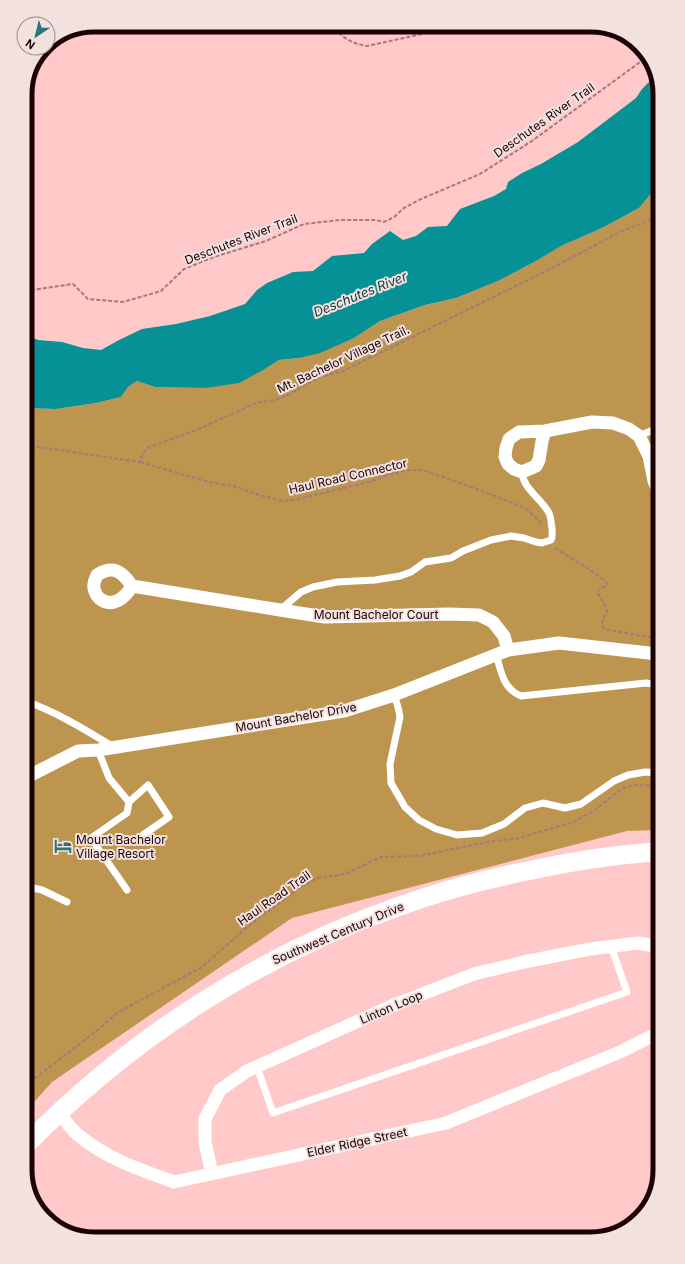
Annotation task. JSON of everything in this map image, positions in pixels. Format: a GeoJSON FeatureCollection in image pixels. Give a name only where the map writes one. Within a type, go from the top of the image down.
{"type":"FeatureCollection","features":[{"type":"Feature","properties":{"kind":"main road","name":"Southwest Century Drive"},"geometry":{"type":"LineString","coordinates":[[32,1139],[58,1113],[124,1056],[221,990],[279,957],[397,907],[436,894],[502,876],[570,862],[653,852]]}},
{"type":"Feature","properties":{"kind":"street"},"geometry":{"type":"LineString","coordinates":[[545,431],[539,460],[536,466],[522,472],[514,469],[508,464],[505,457],[509,439],[519,432],[545,431],[592,422],[613,423],[629,429],[638,436],[648,456],[653,477]]}},
{"type":"Feature","properties":{"kind":"street","name":"Mount Bachelor Court"},"geometry":{"type":"LineString","coordinates":[[132,586],[325,617],[450,614],[479,615],[493,622],[504,636],[502,652]]}},
{"type":"Feature","properties":{"kind":"street","name":"Mount Bachelor Drive"},"geometry":{"type":"LineString","coordinates":[[32,775],[78,752],[344,711],[394,695],[502,652],[559,643],[653,654]]}},
{"type":"Feature","properties":{"kind":"street","name":"Linton Loop"},"geometry":{"type":"LineString","coordinates":[[212,1173],[205,1142],[205,1119],[220,1090],[247,1071],[394,1005],[474,974],[524,962],[611,946],[638,943],[653,946]]}},
{"type":"Feature","properties":{"kind":"street","name":"Elder Ridge Street"},"geometry":{"type":"LineString","coordinates":[[58,1113],[77,1134],[103,1152],[133,1168],[174,1182],[446,1123],[620,1052],[653,1036]]}},
{"type":"Feature","properties":{"kind":"lane"},"geometry":{"type":"LineString","coordinates":[[638,436],[653,430]]}},
{"type":"Feature","properties":{"kind":"lane"},"geometry":{"type":"LineString","coordinates":[[280,610],[301,592],[313,587],[337,582],[375,580],[400,576],[411,572],[425,562],[451,558],[463,551],[490,540],[511,536],[536,542],[548,542],[552,538],[549,513],[526,485],[522,478],[522,472]]}},
{"type":"Feature","properties":{"kind":"lane"},"geometry":{"type":"LineString","coordinates":[[502,652],[504,680],[508,688],[514,694],[521,696],[646,683],[653,684]]}},
{"type":"Feature","properties":{"kind":"lane"},"geometry":{"type":"LineString","coordinates":[[394,695],[400,717],[390,764],[391,784],[405,807],[419,820],[436,829],[457,835],[482,833],[504,824],[525,808],[543,803],[565,808],[581,804],[614,781],[628,775],[645,772],[653,773]]}},
{"type":"Feature","properties":{"kind":"lane"},"geometry":{"type":"LineString","coordinates":[[32,704],[76,723],[112,747]]}},
{"type":"Feature","properties":{"kind":"lane"},"geometry":{"type":"LineString","coordinates":[[98,750],[109,778],[129,802]]}},
{"type":"Feature","properties":{"kind":"lane"},"geometry":{"type":"LineString","coordinates":[[127,890],[91,838],[127,813],[129,802],[148,785],[169,817],[143,835]]}},
{"type":"Feature","properties":{"kind":"lane"},"geometry":{"type":"LineString","coordinates":[[32,888],[42,890],[67,902]]}},
{"type":"Feature","properties":{"kind":"lane"},"geometry":{"type":"LineString","coordinates":[[257,1067],[273,1113],[604,1000],[627,992],[611,946]]}},
{"type":"Feature","properties":{"kind":"path"},"geometry":{"type":"LineString","coordinates":[[338,32],[356,44],[367,46],[431,32]]}},
{"type":"Feature","properties":{"kind":"path","name":"Deschutes River Trail"},"geometry":{"type":"LineString","coordinates":[[32,290],[72,284],[88,299],[123,302],[161,291],[184,269],[214,257],[266,241],[304,224],[340,220],[375,220],[384,222],[394,217],[404,208],[422,199],[480,174],[532,142],[643,60]]}},
{"type":"Feature","properties":{"kind":"path","name":"Mt. Bachelor Village Trail."},"geometry":{"type":"LineString","coordinates":[[140,462],[143,453],[149,447],[199,429],[256,403],[275,400],[290,394],[319,377],[343,371],[548,270],[622,231],[653,219]]}},
{"type":"Feature","properties":{"kind":"path"},"geometry":{"type":"LineString","coordinates":[[32,446],[140,462]]}},
{"type":"Feature","properties":{"kind":"path","name":"Haul Road Connector"},"geometry":{"type":"LineString","coordinates":[[140,462],[209,482],[234,486],[282,501],[298,499],[369,482],[388,475],[409,470],[423,470],[527,509],[540,522],[548,542]]}},
{"type":"Feature","properties":{"kind":"path"},"geometry":{"type":"LineString","coordinates":[[548,542],[606,582],[607,584],[597,592],[606,607],[607,612],[602,622],[604,629],[653,638]]}},
{"type":"Feature","properties":{"kind":"path","name":"Haul Road Trail"},"geometry":{"type":"LineString","coordinates":[[32,1081],[117,1013],[202,967],[246,928],[299,888],[317,878],[345,874],[381,857],[420,856],[487,842],[520,838],[574,822],[596,809],[623,788],[635,785],[653,786]]}},
{"type":"Feature","properties":{"kind":"shaded area"},"geometry":{"type":"Polygon","coordinates":[[[653,191],[653,830],[627,831],[292,918],[52,1082],[32,1104],[32,408],[56,409],[96,403],[121,397],[128,387],[137,381],[155,387],[206,388],[265,369],[279,360],[299,358],[354,338],[380,321],[425,305],[456,298],[498,281],[561,246],[602,228],[639,208],[653,191]]]}},
{"type":"Feature","properties":{"kind":"water","name":"Deschutes River"},"geometry":{"type":"Polygon","coordinates":[[[651,80],[653,94],[653,191],[639,208],[602,228],[561,246],[498,281],[456,298],[425,305],[380,321],[354,338],[320,353],[299,358],[279,360],[239,383],[206,388],[155,387],[137,381],[128,387],[121,397],[96,403],[56,409],[32,408],[32,337],[38,340],[62,342],[83,348],[101,350],[142,329],[176,324],[210,316],[245,304],[257,290],[267,283],[293,272],[313,271],[332,256],[364,253],[372,244],[390,231],[403,240],[416,236],[428,227],[447,226],[460,209],[494,196],[506,189],[508,182],[522,173],[541,164],[578,142],[636,98],[651,80]]]}},
{"type":"Feature","properties":{"kind":"place","name":"Mount Bachelor Village Resort"},"geometry":{"type":"Point","coordinates":[63,846]}}]}
